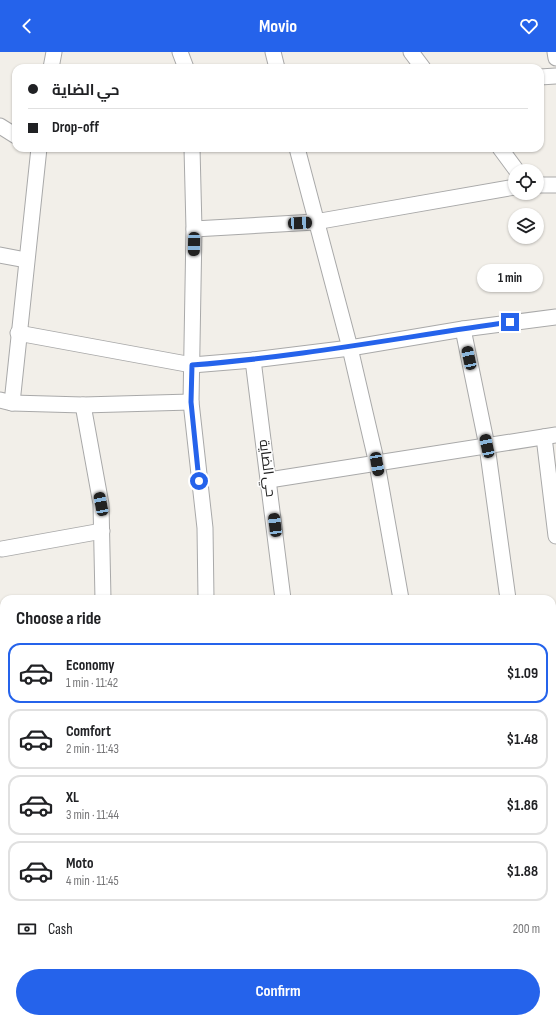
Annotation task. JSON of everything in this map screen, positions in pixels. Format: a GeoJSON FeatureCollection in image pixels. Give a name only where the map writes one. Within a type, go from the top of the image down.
{"type":"FeatureCollection","features":[{"type":"Feature","properties":{"kind":"street"},"geometry":{"type":"LineString","coordinates":[[52,64],[54,52]]}},
{"type":"Feature","properties":{"kind":"street"},"geometry":{"type":"LineString","coordinates":[[180,52],[184,64]]}},
{"type":"Feature","properties":{"kind":"street"},"geometry":{"type":"LineString","coordinates":[[273,52],[276,64]]}},
{"type":"Feature","properties":{"kind":"street"},"geometry":{"type":"LineString","coordinates":[[411,52],[420,64]]}},
{"type":"Feature","properties":{"kind":"street"},"geometry":{"type":"LineString","coordinates":[[555,52],[556,58]]}},
{"type":"Feature","properties":{"kind":"street"},"geometry":{"type":"LineString","coordinates":[[544,77],[556,76]]}},
{"type":"Feature","properties":{"kind":"street"},"geometry":{"type":"LineString","coordinates":[[0,126],[12,134]]}},
{"type":"Feature","properties":{"kind":"street"},"geometry":{"type":"LineString","coordinates":[[38,152],[18,333],[6,402],[83,405],[191,402]]}},
{"type":"Feature","properties":{"kind":"street"},"geometry":{"type":"LineString","coordinates":[[192,152],[194,229],[191,402],[205,528],[206,595]]}},
{"type":"Feature","properties":{"kind":"street"},"geometry":{"type":"LineString","coordinates":[[298,152],[315,222],[350,348],[377,464],[400,595]]}},
{"type":"Feature","properties":{"kind":"street"},"geometry":{"type":"LineString","coordinates":[[503,152],[512,164]]}},
{"type":"Feature","properties":{"kind":"street"},"geometry":{"type":"LineString","coordinates":[[544,185],[556,185]]}},
{"type":"Feature","properties":{"kind":"street"},"geometry":{"type":"LineString","coordinates":[[194,229],[315,222],[508,188]]}},
{"type":"Feature","properties":{"kind":"street"},"geometry":{"type":"LineString","coordinates":[[0,255],[26,260]]}},
{"type":"Feature","properties":{"kind":"street"},"geometry":{"type":"LineString","coordinates":[[18,333],[192,365],[253,360],[350,348],[463,329],[556,316]]}},
{"type":"Feature","properties":{"kind":"street"},"geometry":{"type":"LineString","coordinates":[[463,329],[487,446],[507,595]]}},
{"type":"Feature","properties":{"kind":"street","name":"حي الضاية"},"geometry":{"type":"LineString","coordinates":[[253,360],[270,480],[283,595]]}},
{"type":"Feature","properties":{"kind":"street"},"geometry":{"type":"LineString","coordinates":[[83,405],[101,504],[103,595]]}},
{"type":"Feature","properties":{"kind":"street"},"geometry":{"type":"LineString","coordinates":[[270,480],[550,436],[556,536]]}},
{"type":"Feature","properties":{"kind":"street"},"geometry":{"type":"LineString","coordinates":[[0,550],[102,531]]}},
{"type":"Feature","properties":{"kind":"route"},"geometry":{"type":"LineString","coordinates":[[199,481],[191,402],[192,365],[253,360],[336,349],[510,322]]}}]}
